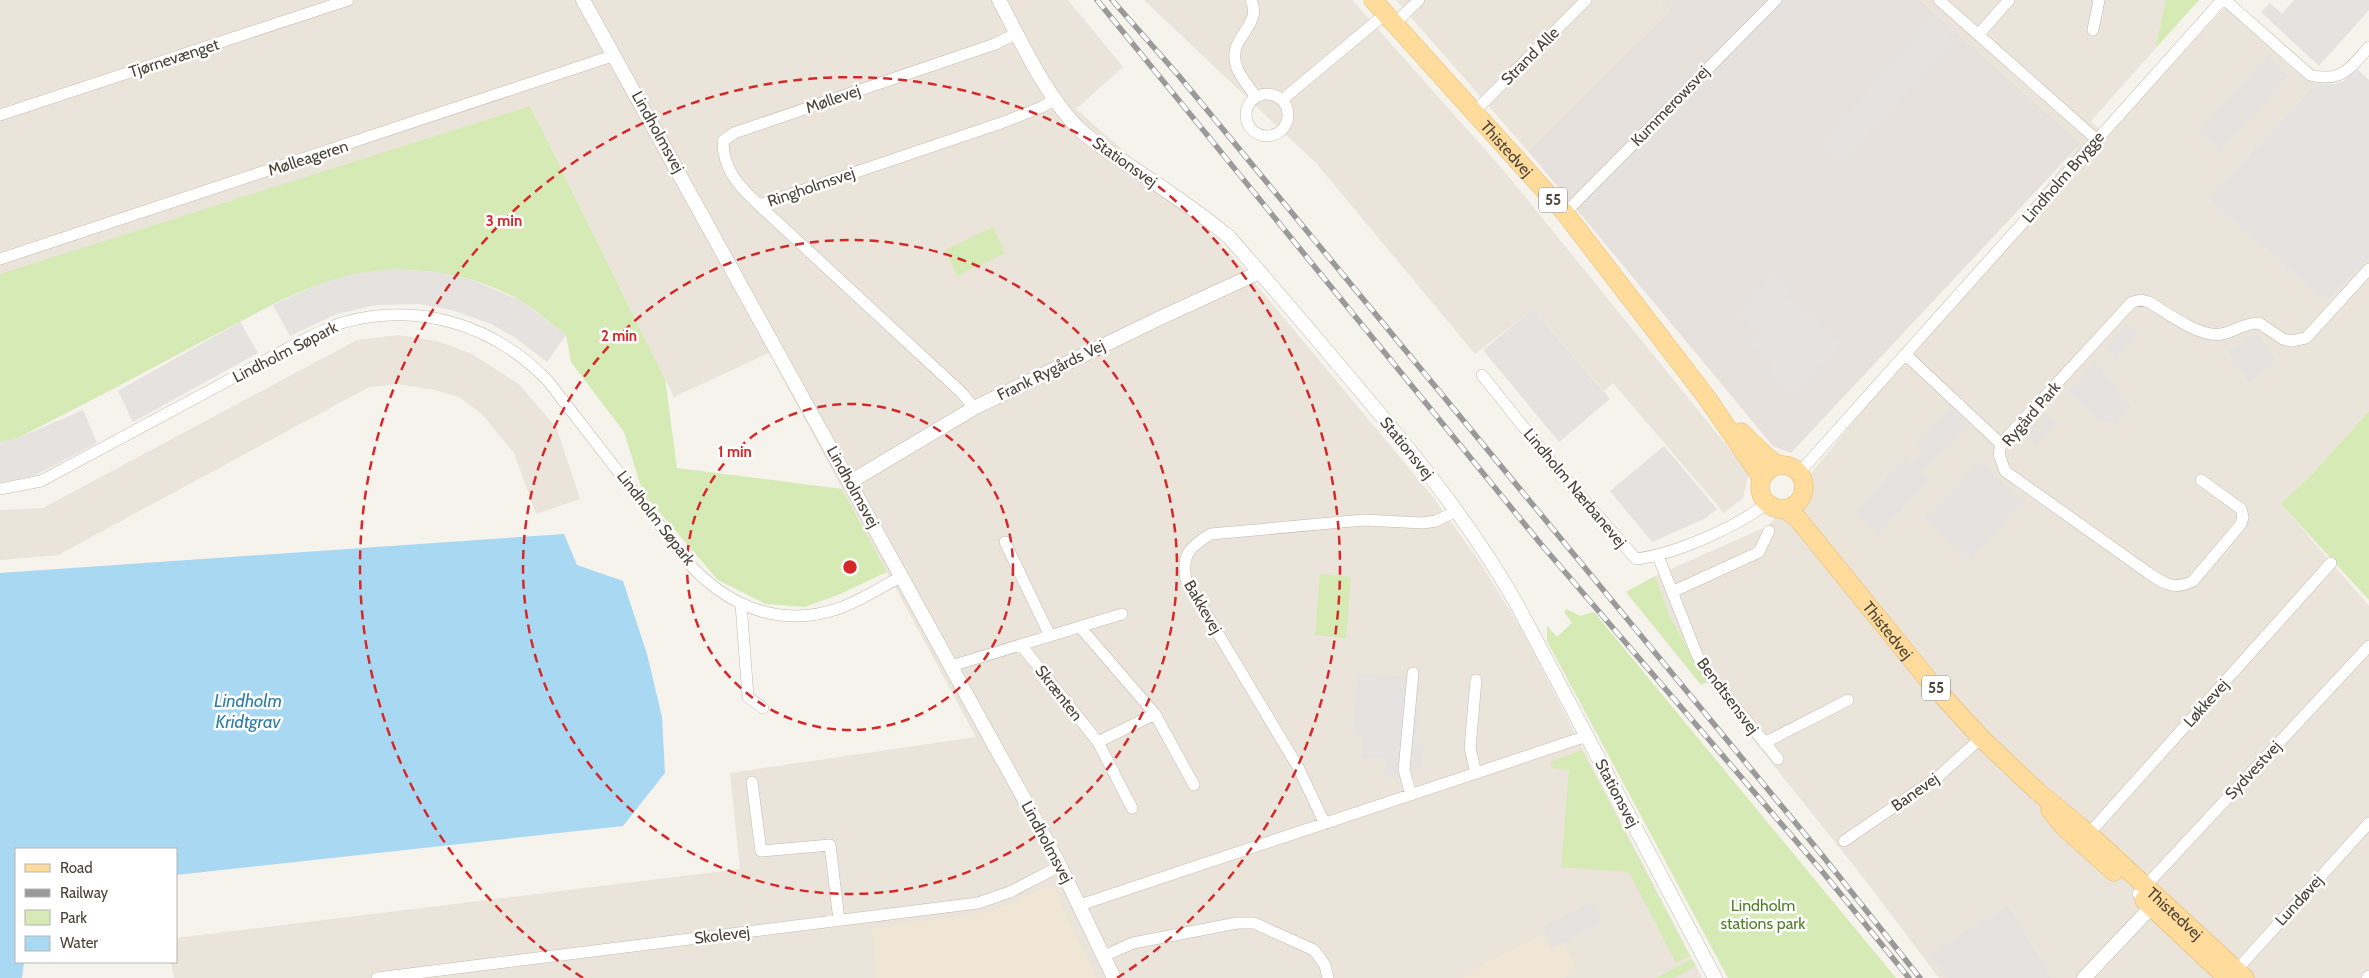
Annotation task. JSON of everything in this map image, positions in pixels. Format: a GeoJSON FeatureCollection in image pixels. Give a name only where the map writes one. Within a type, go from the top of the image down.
{"type":"FeatureCollection","features":[{"type":"Feature","properties":{"kind":"main road","name":"Thistedvej"},"geometry":{"type":"LineString","coordinates":[[1373,0],[1565,213],[1707,398],[1762,478]]}},
{"type":"Feature","properties":{"kind":"main road","name":"Thistedvej"},"geometry":{"type":"LineString","coordinates":[[1707,398],[1767,458],[1778,465]]}},
{"type":"Feature","properties":{"kind":"main road","name":"55"},"geometry":{"type":"LineString","coordinates":[[1778,465],[1788,466],[1799,473],[1804,484],[1803,495]]}},
{"type":"Feature","properties":{"kind":"main road"},"geometry":{"type":"LineString","coordinates":[[1762,478],[1766,472],[1778,465]]}},
{"type":"Feature","properties":{"kind":"main road","name":"55"},"geometry":{"type":"LineString","coordinates":[[1762,478],[1760,492],[1766,504],[1772,508],[1786,510]]}},
{"type":"Feature","properties":{"kind":"main road","name":"Thistedvej"},"geometry":{"type":"LineString","coordinates":[[1803,495],[1808,510],[1845,575]]}},
{"type":"Feature","properties":{"kind":"main road"},"geometry":{"type":"LineString","coordinates":[[1786,510],[1793,507],[1803,495]]}},
{"type":"Feature","properties":{"kind":"main road","name":"Thistedvej"},"geometry":{"type":"LineString","coordinates":[[1786,510],[1798,519],[1924,674],[1981,738],[2037,791],[2064,827],[2085,838],[2235,976]]}},
{"type":"Feature","properties":{"kind":"street","name":"Tjørnevænget"},"geometry":{"type":"LineString","coordinates":[[0,115],[348,0]]}},
{"type":"Feature","properties":{"kind":"street","name":"Lindholmsvej"},"geometry":{"type":"LineString","coordinates":[[584,0],[903,576],[1060,866],[1114,978]]}},
{"type":"Feature","properties":{"kind":"street","name":"Stationsvej"},"geometry":{"type":"LineString","coordinates":[[999,0],[1055,99],[1078,128],[1204,216],[1229,237],[1409,448],[1456,511],[1503,580],[1715,978]]}},
{"type":"Feature","properties":{"kind":"street"},"geometry":{"type":"LineString","coordinates":[[1251,0],[1255,7],[1253,20],[1240,37],[1235,52],[1236,67],[1256,97]]}},
{"type":"Feature","properties":{"kind":"street"},"geometry":{"type":"LineString","coordinates":[[1282,100],[1390,19],[1419,0]]}},
{"type":"Feature","properties":{"kind":"street","name":"Strand Alle"},"geometry":{"type":"LineString","coordinates":[[1475,111],[1586,0]]}},
{"type":"Feature","properties":{"kind":"street","name":"Kummerowsvej"},"geometry":{"type":"LineString","coordinates":[[1565,213],[1776,0]]}},
{"type":"Feature","properties":{"kind":"street"},"geometry":{"type":"LineString","coordinates":[[1939,0],[2096,139]]}},
{"type":"Feature","properties":{"kind":"street"},"geometry":{"type":"LineString","coordinates":[[1978,34],[2009,0]]}},
{"type":"Feature","properties":{"kind":"street"},"geometry":{"type":"LineString","coordinates":[[2092,30],[2099,0]]}},
{"type":"Feature","properties":{"kind":"street"},"geometry":{"type":"LineString","coordinates":[[2224,0],[2310,74],[2323,78],[2341,75],[2369,47]]}},
{"type":"Feature","properties":{"kind":"street","name":"Lindholm Brygge"},"geometry":{"type":"LineString","coordinates":[[1799,473],[1906,355],[2096,139],[2224,0]]}},
{"type":"Feature","properties":{"kind":"street","name":"Møllevej"},"geometry":{"type":"LineString","coordinates":[[760,205],[738,185],[727,169],[723,155],[723,141],[734,133],[995,44],[1017,34]]}},
{"type":"Feature","properties":{"kind":"street","name":"Mølleageren"},"geometry":{"type":"LineString","coordinates":[[0,259],[615,55]]}},
{"type":"Feature","properties":{"kind":"street"},"geometry":{"type":"LineString","coordinates":[[1270,94],[1282,100],[1288,112],[1286,124],[1277,134],[1263,136],[1251,128],[1246,115],[1250,102],[1256,97],[1270,94]]}},
{"type":"Feature","properties":{"kind":"street","name":"Ringholmsvej"},"geometry":{"type":"LineString","coordinates":[[974,408],[962,393],[760,205],[1001,122],[1042,107],[1055,99]]}},
{"type":"Feature","properties":{"kind":"street","name":"Rygård Park"},"geometry":{"type":"LineString","coordinates":[[2202,480],[2241,509],[2243,517],[2241,524],[2193,582],[2174,587],[2153,576],[2005,472],[1999,454],[2001,444],[2132,302],[2141,300],[2149,302],[2200,332],[2221,334],[2241,326],[2259,323],[2283,339],[2299,341],[2312,333],[2369,269]]}},
{"type":"Feature","properties":{"kind":"street","name":"Frank Rygårds Vej"},"geometry":{"type":"LineString","coordinates":[[850,482],[974,408],[1260,272]]}},
{"type":"Feature","properties":{"kind":"street","name":"Lindholm Søpark"},"geometry":{"type":"LineString","coordinates":[[0,488],[41,481],[309,337],[343,323],[385,315],[421,315],[450,321],[494,338],[518,353],[536,368],[548,380],[693,568],[708,583],[740,604],[783,616],[821,613],[841,607],[903,576]]}},
{"type":"Feature","properties":{"kind":"street"},"geometry":{"type":"LineString","coordinates":[[1906,355],[2001,444]]}},
{"type":"Feature","properties":{"kind":"street","name":"Lindholm Nærbanevej"},"geometry":{"type":"LineString","coordinates":[[1482,375],[1558,470],[1636,559],[1658,556],[1735,524],[1766,504]]}},
{"type":"Feature","properties":{"kind":"street","name":"Bakkevej"},"geometry":{"type":"LineString","coordinates":[[1325,824],[1298,767],[1186,580],[1185,560],[1198,542],[1211,534],[1364,520],[1423,523],[1436,521],[1456,511]]}},
{"type":"Feature","properties":{"kind":"street"},"geometry":{"type":"LineString","coordinates":[[1672,592],[1759,552],[1769,530]]}},
{"type":"Feature","properties":{"kind":"street"},"geometry":{"type":"LineString","coordinates":[[1005,542],[1050,636]]}},
{"type":"Feature","properties":{"kind":"street","name":"Bendtsensvej"},"geometry":{"type":"LineString","coordinates":[[1658,556],[1697,655],[1711,677],[1778,759]]}},
{"type":"Feature","properties":{"kind":"street","name":"Løkkevej"},"geometry":{"type":"LineString","coordinates":[[2085,838],[2330,563]]}},
{"type":"Feature","properties":{"kind":"street"},"geometry":{"type":"LineString","coordinates":[[740,604],[748,697],[763,708]]}},
{"type":"Feature","properties":{"kind":"street","name":"Skrænten"},"geometry":{"type":"LineString","coordinates":[[951,666],[1122,614]]}},
{"type":"Feature","properties":{"kind":"street"},"geometry":{"type":"LineString","coordinates":[[1080,627],[1155,714],[1194,785]]}},
{"type":"Feature","properties":{"kind":"street","name":"Skrænten"},"geometry":{"type":"LineString","coordinates":[[1021,645],[1098,742],[1132,808]]}},
{"type":"Feature","properties":{"kind":"street","name":"Sydvestvej"},"geometry":{"type":"LineString","coordinates":[[2142,890],[2369,646]]}},
{"type":"Feature","properties":{"kind":"street"},"geometry":{"type":"LineString","coordinates":[[1411,795],[1404,770],[1413,672]]}},
{"type":"Feature","properties":{"kind":"street"},"geometry":{"type":"LineString","coordinates":[[1476,680],[1470,748],[1476,773]]}},
{"type":"Feature","properties":{"kind":"street","name":"Bendtsensvej"},"geometry":{"type":"LineString","coordinates":[[1764,743],[1848,700]]}},
{"type":"Feature","properties":{"kind":"street"},"geometry":{"type":"LineString","coordinates":[[1098,742],[1155,714]]}},
{"type":"Feature","properties":{"kind":"street"},"geometry":{"type":"LineString","coordinates":[[1080,905],[1587,736]]}},
{"type":"Feature","properties":{"kind":"street","name":"Banevej"},"geometry":{"type":"LineString","coordinates":[[1844,841],[1939,776],[1981,738]]}},
{"type":"Feature","properties":{"kind":"street"},"geometry":{"type":"LineString","coordinates":[[752,782],[761,852],[830,846],[839,920]]}},
{"type":"Feature","properties":{"kind":"street","name":"Lundøvej"},"geometry":{"type":"LineString","coordinates":[[2235,976],[2369,823]]}},
{"type":"Feature","properties":{"kind":"street","name":"Skolevej"},"geometry":{"type":"LineString","coordinates":[[377,978],[978,903],[1010,892],[1060,866]]}},
{"type":"Feature","properties":{"kind":"street"},"geometry":{"type":"LineString","coordinates":[[2084,978],[2156,902]]}},
{"type":"Feature","properties":{"kind":"street"},"geometry":{"type":"LineString","coordinates":[[1104,956],[1133,943],[1237,923],[1254,923],[1314,950],[1325,965],[1328,978]]}},
{"type":"Feature","properties":{"kind":"shaded area"},"geometry":{"type":"Polygon","coordinates":[[[0,0],[1068,0],[1123,67],[1076,109],[1147,171],[1234,258],[1433,497],[1481,564],[1520,627],[1702,978],[174,978],[171,963],[178,963],[178,938],[740,869],[730,773],[976,737],[769,353],[674,397],[530,106],[0,276],[0,0]]]}},
{"type":"Feature","properties":{"kind":"shaded area"},"geometry":{"type":"Polygon","coordinates":[[[1144,0],[1352,0],[1505,172],[1749,473],[1743,498],[1724,513],[1613,383],[1604,391],[1533,309],[1475,354],[1316,163],[1144,0]]]}},
{"type":"Feature","properties":{"kind":"shaded area"},"geometry":{"type":"Polygon","coordinates":[[[1396,0],[1660,0],[1670,10],[1528,151],[1396,0]]]}},
{"type":"Feature","properties":{"kind":"shaded area"},"geometry":{"type":"Polygon","coordinates":[[[1660,0],[1920,0],[2081,143],[1791,453],[1773,446],[1528,151],[1670,10],[1660,0]]]}},
{"type":"Feature","properties":{"kind":"shaded area"},"geometry":{"type":"Polygon","coordinates":[[[1920,0],[2166,0],[2155,49],[2091,121],[2106,136],[2225,7],[2305,79],[2316,83],[2207,199],[2327,302],[2369,258],[2369,411],[2315,471],[2281,504],[2369,606],[2369,978],[1939,978],[1866,881],[1707,682],[1670,617],[1655,576],[1768,526],[2081,143],[1920,0]]]}},
{"type":"Feature","properties":{"kind":"shaded area"},"geometry":{"type":"Polygon","coordinates":[[[2294,0],[2369,0],[2369,10],[2319,66],[2261,12],[2270,3],[2282,14],[2294,0]]]}},
{"type":"Feature","properties":{"kind":"shaded area"},"geometry":{"type":"Polygon","coordinates":[[[1933,20],[1955,40],[1842,162],[1821,143],[1933,20]]]}},
{"type":"Feature","properties":{"kind":"shaded area"},"geometry":{"type":"Polygon","coordinates":[[[2267,55],[2289,76],[2220,151],[2198,131],[2267,55]]]}},
{"type":"Feature","properties":{"kind":"shaded area"},"geometry":{"type":"Polygon","coordinates":[[[2356,68],[2369,80],[2369,258],[2327,302],[2207,199],[2316,83],[2334,84],[2344,81],[2356,68]]]}},
{"type":"Feature","properties":{"kind":"shaded area"},"geometry":{"type":"Polygon","coordinates":[[[394,269],[439,272],[475,281],[521,301],[566,335],[547,362],[516,338],[491,324],[455,311],[419,304],[377,305],[336,314],[290,336],[273,305],[319,284],[353,274],[394,269]]]}},
{"type":"Feature","properties":{"kind":"shaded area"},"geometry":{"type":"Polygon","coordinates":[[[1773,275],[1791,291],[1755,330],[1738,314],[1773,275]]]}},
{"type":"Feature","properties":{"kind":"shaded area"},"geometry":{"type":"Polygon","coordinates":[[[1789,297],[1841,343],[1794,395],[1768,372],[1774,365],[1748,342],[1789,297]]]}},
{"type":"Feature","properties":{"kind":"shaded area"},"geometry":{"type":"Polygon","coordinates":[[[1533,309],[1610,399],[1559,442],[1483,350],[1533,309]]]}},
{"type":"Feature","properties":{"kind":"shaded area"},"geometry":{"type":"Polygon","coordinates":[[[240,322],[258,353],[133,422],[118,391],[240,322]]]}},
{"type":"Feature","properties":{"kind":"shaded area"},"geometry":{"type":"Polygon","coordinates":[[[2127,323],[2138,332],[2117,356],[2106,346],[2127,323]]]}},
{"type":"Feature","properties":{"kind":"shaded area"},"geometry":{"type":"Polygon","coordinates":[[[2256,332],[2277,362],[2249,382],[2228,352],[2256,332]]]}},
{"type":"Feature","properties":{"kind":"shaded area"},"geometry":{"type":"Polygon","coordinates":[[[399,335],[437,341],[472,354],[520,385],[557,429],[580,499],[536,514],[514,453],[481,413],[459,397],[434,390],[399,384],[369,387],[58,555],[0,560],[0,510],[43,508],[357,340],[399,335]]]}},
{"type":"Feature","properties":{"kind":"shaded area"},"geometry":{"type":"Polygon","coordinates":[[[2095,361],[2131,407],[2122,413],[2117,424],[2097,418],[2067,392],[2095,361]]]}},
{"type":"Feature","properties":{"kind":"shaded area"},"geometry":{"type":"Polygon","coordinates":[[[1950,407],[1967,423],[1923,472],[1930,479],[1879,534],[1855,512],[1905,457],[1911,463],[1922,451],[1916,445],[1950,407]]]}},
{"type":"Feature","properties":{"kind":"shaded area"},"geometry":{"type":"Polygon","coordinates":[[[83,410],[97,443],[34,476],[0,483],[0,442],[18,438],[83,410]]]}},
{"type":"Feature","properties":{"kind":"shaded area"},"geometry":{"type":"Polygon","coordinates":[[[2046,412],[2057,422],[2036,445],[2025,436],[2046,412]]]}},
{"type":"Feature","properties":{"kind":"shaded area"},"geometry":{"type":"Polygon","coordinates":[[[1664,446],[1717,509],[1706,518],[1652,542],[1610,491],[1664,446]]]}},
{"type":"Feature","properties":{"kind":"shaded area"},"geometry":{"type":"Polygon","coordinates":[[[1981,460],[1988,466],[1996,478],[2023,502],[1971,560],[1925,518],[1981,460]]]}},
{"type":"Feature","properties":{"kind":"shaded area"},"geometry":{"type":"Polygon","coordinates":[[[1358,673],[1420,678],[1415,742],[1424,743],[1422,770],[1401,768],[1399,779],[1384,777],[1386,759],[1361,757],[1363,734],[1353,732],[1358,673]]]}},
{"type":"Feature","properties":{"kind":"shaded area"},"geometry":{"type":"Polygon","coordinates":[[[1046,887],[1054,888],[1096,978],[877,978],[872,928],[989,912],[1046,887]]]}},
{"type":"Feature","properties":{"kind":"shaded area"},"geometry":{"type":"Polygon","coordinates":[[[1592,902],[1603,922],[1553,948],[1543,927],[1592,902]]]}},
{"type":"Feature","properties":{"kind":"shaded area"},"geometry":{"type":"Polygon","coordinates":[[[2008,906],[2051,978],[1949,978],[1929,954],[2008,906]]]}},
{"type":"Feature","properties":{"kind":"shaded area"},"geometry":{"type":"Polygon","coordinates":[[[1542,934],[1551,949],[1564,943],[1577,972],[1565,978],[1462,978],[1495,958],[1542,934]]]}},
{"type":"Feature","properties":{"kind":"green space"},"geometry":{"type":"Polygon","coordinates":[[[2166,0],[2199,0],[2155,49],[2166,0]]]}},
{"type":"Feature","properties":{"kind":"green space"},"geometry":{"type":"Polygon","coordinates":[[[530,106],[665,379],[677,468],[842,489],[887,572],[840,594],[805,607],[766,604],[718,580],[643,493],[624,432],[571,362],[566,335],[533,309],[498,289],[448,274],[397,270],[371,272],[321,284],[262,310],[18,438],[0,442],[0,274],[530,106]]]}},
{"type":"Feature","properties":{"kind":"green space"},"geometry":{"type":"Polygon","coordinates":[[[993,227],[1005,253],[957,276],[945,250],[993,227]]]}},
{"type":"Feature","properties":{"kind":"green space"},"geometry":{"type":"Polygon","coordinates":[[[2369,411],[2369,600],[2281,504],[2315,471],[2369,411]]]}},
{"type":"Feature","properties":{"kind":"green space"},"geometry":{"type":"Polygon","coordinates":[[[1320,574],[1351,577],[1346,638],[1315,635],[1320,574]]]}},
{"type":"Feature","properties":{"kind":"green space"},"geometry":{"type":"Polygon","coordinates":[[[1655,576],[1670,617],[1707,682],[1701,685],[1626,592],[1655,576]]]}},
{"type":"Feature","properties":{"kind":"green space","name":"Lindholm stations park"},"geometry":{"type":"Polygon","coordinates":[[[1567,609],[1580,616],[1594,612],[1896,978],[1728,978],[1547,641],[1547,626],[1557,637],[1572,623],[1564,612],[1567,609]]]}},
{"type":"Feature","properties":{"kind":"green space"},"geometry":{"type":"Polygon","coordinates":[[[1582,750],[1690,956],[1676,963],[1629,872],[1561,867],[1569,770],[1552,768],[1551,762],[1582,750]]]}},
{"type":"Feature","properties":{"kind":"green space"},"geometry":{"type":"Polygon","coordinates":[[[1692,959],[1696,966],[1674,978],[1656,978],[1692,959]]]}},
{"type":"Feature","properties":{"kind":"water","name":"Lindholm Kridtgrav"},"geometry":{"type":"Polygon","coordinates":[[[564,534],[577,565],[623,581],[647,654],[662,717],[665,773],[623,826],[178,875],[178,848],[15,848],[15,963],[24,963],[22,978],[0,978],[0,573],[564,534]]]}},
{"type":"Feature","properties":{"kind":"railway"},"geometry":{"type":"LineString","coordinates":[[1097,0],[1540,543],[1821,870],[1909,978]]}},
{"type":"Feature","properties":{"kind":"railway"},"geometry":{"type":"LineString","coordinates":[[1112,0],[1179,76],[1822,855],[1920,978]]}}]}
